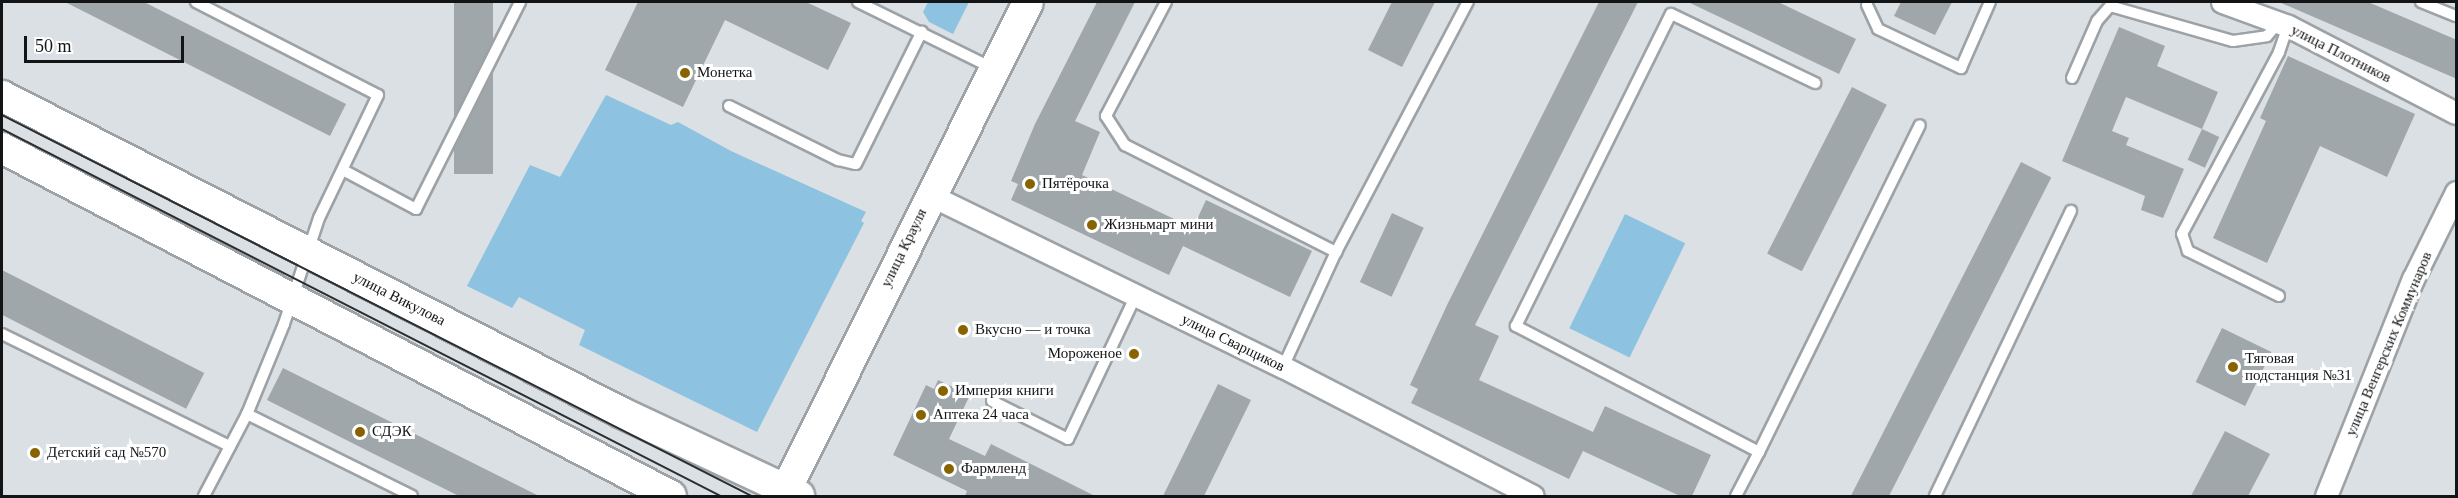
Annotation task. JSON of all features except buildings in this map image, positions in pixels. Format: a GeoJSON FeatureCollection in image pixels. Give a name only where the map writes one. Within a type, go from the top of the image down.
{"type":"FeatureCollection","features":[{"type":"Feature","properties":{"kind":"street","name":"улица Крауля"},"geometry":{"type":"LineString","coordinates":[[789,494],[930,195],[1028,2]]}},
{"type":"Feature","properties":{"kind":"street","name":"улица Плотников"},"geometry":{"type":"LineString","coordinates":[[2222,2],[2283,24],[2457,113]]}},
{"type":"Feature","properties":{"kind":"street","name":"улица Викулова"},"geometry":{"type":"LineString","coordinates":[[2,96],[620,412],[789,494]]}},
{"type":"Feature","properties":{"kind":"street"},"geometry":{"type":"LineString","coordinates":[[2,148],[671,496]]}},
{"type":"Feature","properties":{"kind":"street","name":"улица Венгерских Коммунаров"},"geometry":{"type":"LineString","coordinates":[[2326,496],[2413,279],[2457,192]]}},
{"type":"Feature","properties":{"kind":"street","name":"улица Сварщиков"},"geometry":{"type":"LineString","coordinates":[[930,195],[1283,367],[1533,496]]}},
{"type":"Feature","properties":{"kind":"lane"},"geometry":{"type":"LineString","coordinates":[[196,2],[378,95],[344,171],[319,218],[292,298],[247,414],[204,496]]}},
{"type":"Feature","properties":{"kind":"lane"},"geometry":{"type":"LineString","coordinates":[[344,171],[416,209],[520,2]]}},
{"type":"Feature","properties":{"kind":"lane"},"geometry":{"type":"LineString","coordinates":[[858,2],[922,31],[994,69]]}},
{"type":"Feature","properties":{"kind":"lane"},"geometry":{"type":"LineString","coordinates":[[1166,2],[1106,116],[1125,145],[1336,252]]}},
{"type":"Feature","properties":{"kind":"lane"},"geometry":{"type":"LineString","coordinates":[[1283,367],[1336,252],[1468,2]]}},
{"type":"Feature","properties":{"kind":"lane"},"geometry":{"type":"LineString","coordinates":[[1866,3],[1878,29],[1961,68],[1990,2]]}},
{"type":"Feature","properties":{"kind":"lane"},"geometry":{"type":"LineString","coordinates":[[2421,2],[2457,16]]}},
{"type":"Feature","properties":{"kind":"lane"},"geometry":{"type":"LineString","coordinates":[[2072,78],[2097,21],[2110,6],[2233,41],[2266,36],[2283,24]]}},
{"type":"Feature","properties":{"kind":"lane"},"geometry":{"type":"LineString","coordinates":[[1759,452],[1516,326],[1671,14],[1815,83]]}},
{"type":"Feature","properties":{"kind":"lane"},"geometry":{"type":"LineString","coordinates":[[2279,297],[2188,251],[2182,234],[2279,52],[2283,24]]}},
{"type":"Feature","properties":{"kind":"lane"},"geometry":{"type":"LineString","coordinates":[[729,106],[838,160],[856,164],[922,31]]}},
{"type":"Feature","properties":{"kind":"lane"},"geometry":{"type":"LineString","coordinates":[[1736,496],[1920,125]]}},
{"type":"Feature","properties":{"kind":"lane"},"geometry":{"type":"LineString","coordinates":[[1935,496],[2071,211]]}},
{"type":"Feature","properties":{"kind":"lane"},"geometry":{"type":"LineString","coordinates":[[992,401],[1068,439],[1136,295]]}},
{"type":"Feature","properties":{"kind":"lane"},"geometry":{"type":"LineString","coordinates":[[2,334],[230,446]]}},
{"type":"Feature","properties":{"kind":"lane"},"geometry":{"type":"LineString","coordinates":[[247,414],[412,496]]}},
{"type":"Feature","properties":{"kind":"shaded area"},"geometry":{"type":"Polygon","coordinates":[[[928,2],[969,2],[953,34],[929,22],[923,12],[928,2]]]}},
{"type":"Feature","properties":{"kind":"shaded area"},"geometry":{"type":"Polygon","coordinates":[[[606,95],[671,125],[678,122],[731,151],[866,212],[861,221],[864,223],[757,432],[579,345],[585,330],[519,297],[512,308],[467,286],[530,165],[560,177],[606,95]]]}},
{"type":"Feature","properties":{"kind":"shaded area"},"geometry":{"type":"Polygon","coordinates":[[[1625,214],[1685,243],[1630,358],[1569,328],[1625,214]]]}},
{"type":"Feature","properties":{"kind":"tram line"},"geometry":{"type":"LineString","coordinates":[[2,115],[752,496]]}},
{"type":"Feature","properties":{"kind":"tram line"},"geometry":{"type":"LineString","coordinates":[[2,129],[721,496]]}},
{"type":"Feature","properties":{"kind":"place","name":"Монетка"},"geometry":{"type":"Point","coordinates":[685,73]}},
{"type":"Feature","properties":{"kind":"place","name":"Пятёрочка"},"geometry":{"type":"Point","coordinates":[1030,184]}},
{"type":"Feature","properties":{"kind":"place","name":"Жизньмарт мини"},"geometry":{"type":"Point","coordinates":[1092,225]}},
{"type":"Feature","properties":{"kind":"place","name":"Вкусно — и точка"},"geometry":{"type":"Point","coordinates":[963,330]}},
{"type":"Feature","properties":{"kind":"place","name":"Мороженое"},"geometry":{"type":"Point","coordinates":[1134,354]}},
{"type":"Feature","properties":{"kind":"place","name":"Тяговая подстанция №31"},"geometry":{"type":"Point","coordinates":[2233,367]}},
{"type":"Feature","properties":{"kind":"place","name":"Империя книги"},"geometry":{"type":"Point","coordinates":[943,391]}},
{"type":"Feature","properties":{"kind":"place","name":"Аптека 24 часа"},"geometry":{"type":"Point","coordinates":[921,415]}},
{"type":"Feature","properties":{"kind":"place","name":"СДЭК"},"geometry":{"type":"Point","coordinates":[360,432]}},
{"type":"Feature","properties":{"kind":"place","name":"Детский сад №570"},"geometry":{"type":"Point","coordinates":[35,453]}},
{"type":"Feature","properties":{"kind":"place","name":"Фармленд"},"geometry":{"type":"Point","coordinates":[949,469]}}]}
